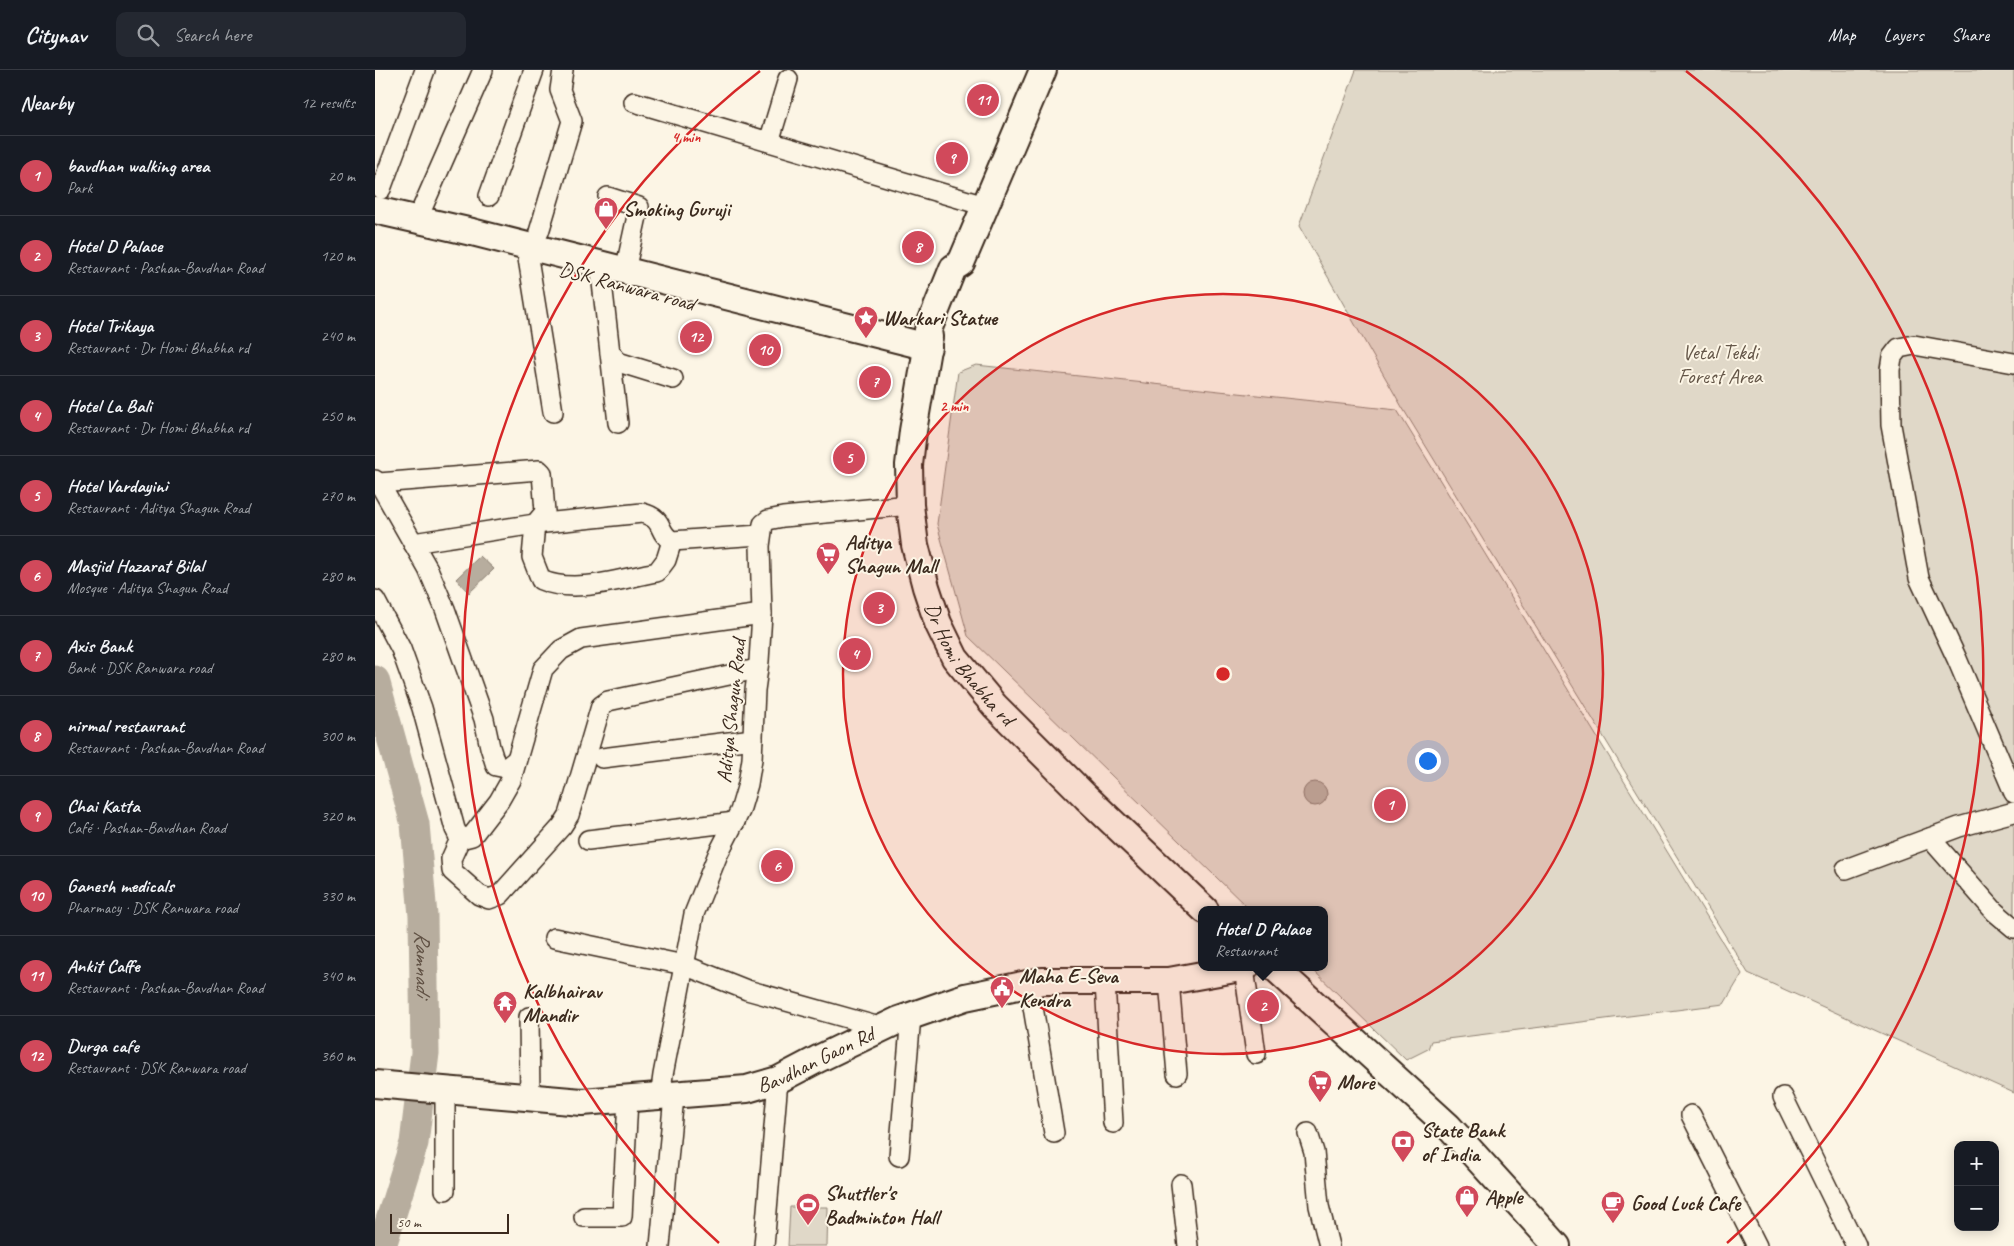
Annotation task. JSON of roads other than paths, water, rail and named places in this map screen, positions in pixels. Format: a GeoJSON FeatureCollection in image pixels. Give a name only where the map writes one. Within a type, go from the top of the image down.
{"type":"FeatureCollection","features":[{"type":"Feature","properties":{"kind":"street"},"geometry":{"type":"LineString","coordinates":[[425,70],[378,200],[417,220],[536,242]]}},
{"type":"Feature","properties":{"kind":"street"},"geometry":{"type":"LineString","coordinates":[[417,220],[483,70]]}},
{"type":"Feature","properties":{"kind":"street"},"geometry":{"type":"LineString","coordinates":[[489,196],[534,70]]}},
{"type":"Feature","properties":{"kind":"street"},"geometry":{"type":"LineString","coordinates":[[553,412],[536,242],[571,121],[560,90],[563,70]]}},
{"type":"Feature","properties":{"kind":"street"},"geometry":{"type":"LineString","coordinates":[[927,349],[937,334],[964,272],[961,263],[1043,70]]}},
{"type":"Feature","properties":{"kind":"street"},"geometry":{"type":"LineString","coordinates":[[769,142],[788,79]]}},
{"type":"Feature","properties":{"kind":"street"},"geometry":{"type":"LineString","coordinates":[[634,102],[985,206]]}},
{"type":"Feature","properties":{"kind":"street"},"geometry":{"type":"LineString","coordinates":[[608,197],[639,207],[621,276],[610,352],[618,424]]}},
{"type":"Feature","properties":{"kind":"street","name":"DSK Ranwara road"},"geometry":{"type":"LineString","coordinates":[[536,242],[549,265],[621,276],[875,341],[927,349]]}},
{"type":"Feature","properties":{"kind":"street"},"geometry":{"type":"LineString","coordinates":[[2014,363],[1914,345],[1899,348],[1892,357],[1890,370],[1891,425],[1919,578],[1957,659],[2014,793]]}},
{"type":"Feature","properties":{"kind":"street","name":"Dr Homi Bhabha rd"},"geometry":{"type":"LineString","coordinates":[[927,349],[909,465],[910,506],[915,545],[926,587],[938,623],[955,658],[995,706],[1086,797],[1201,906]]}},
{"type":"Feature","properties":{"kind":"street"},"geometry":{"type":"LineString","coordinates":[[610,352],[618,362],[673,379]]}},
{"type":"Feature","properties":{"kind":"street"},"geometry":{"type":"LineString","coordinates":[[516,760],[506,768],[496,766],[489,747],[483,719],[445,609],[428,569],[377,481],[537,469],[542,473],[545,512],[535,524],[532,557],[541,580],[554,586],[583,586],[657,572],[666,560],[672,541]]}},
{"type":"Feature","properties":{"kind":"street"},"geometry":{"type":"LineString","coordinates":[[413,543],[535,524],[642,513],[652,516],[660,523],[666,538],[672,541],[761,535],[763,524],[768,520],[783,517],[910,506]]}},
{"type":"Feature","properties":{"kind":"street","name":"Aditya Shagun Road"},"geometry":{"type":"LineString","coordinates":[[660,1246],[667,1096],[663,1075],[693,914],[718,854],[735,822],[749,784],[762,614],[761,535]]}},
{"type":"Feature","properties":{"kind":"street"},"geometry":{"type":"LineString","coordinates":[[375,600],[401,649],[422,708],[455,829],[460,839]]}},
{"type":"Feature","properties":{"kind":"street"},"geometry":{"type":"LineString","coordinates":[[460,839],[472,836],[499,801],[511,780],[543,669],[561,650],[581,639],[762,614]]}},
{"type":"Feature","properties":{"kind":"street"},"geometry":{"type":"LineString","coordinates":[[460,839],[451,859],[452,871],[479,894],[489,898],[500,894],[562,826],[569,815],[601,706],[608,701],[757,669]]}},
{"type":"Feature","properties":{"kind":"street"},"geometry":{"type":"LineString","coordinates":[[602,758],[753,739]]}},
{"type":"Feature","properties":{"kind":"street"},"geometry":{"type":"LineString","coordinates":[[1847,869],[1959,827],[2014,812]]}},
{"type":"Feature","properties":{"kind":"street"},"geometry":{"type":"LineString","coordinates":[[588,840],[735,822]]}},
{"type":"Feature","properties":{"kind":"street"},"geometry":{"type":"LineString","coordinates":[[1930,838],[1995,912],[2014,928]]}},
{"type":"Feature","properties":{"kind":"street"},"geometry":{"type":"LineString","coordinates":[[554,938],[684,965],[747,990],[883,1028]]}},
{"type":"Feature","properties":{"kind":"street","name":"Bavdhan Gaon Rd"},"geometry":{"type":"LineString","coordinates":[[385,1086],[582,1102],[747,1089],[777,1080],[911,1016],[965,997],[1029,983],[1169,981],[1223,971]]}},
{"type":"Feature","properties":{"kind":"street"},"geometry":{"type":"LineString","coordinates":[[1246,971],[1257,1054]]}},
{"type":"Feature","properties":{"kind":"street"},"geometry":{"type":"LineString","coordinates":[[1278,971],[1448,1126],[1550,1244]]}},
{"type":"Feature","properties":{"kind":"street"},"geometry":{"type":"LineString","coordinates":[[1169,981],[1177,1074]]}},
{"type":"Feature","properties":{"kind":"street"},"geometry":{"type":"LineString","coordinates":[[1105,982],[1113,1123]]}},
{"type":"Feature","properties":{"kind":"street"},"geometry":{"type":"LineString","coordinates":[[1029,983],[1054,1133]]}},
{"type":"Feature","properties":{"kind":"street"},"geometry":{"type":"LineString","coordinates":[[899,1156],[911,1016]]}},
{"type":"Feature","properties":{"kind":"street"},"geometry":{"type":"LineString","coordinates":[[529,1017],[530,1098]]}},
{"type":"Feature","properties":{"kind":"street"},"geometry":{"type":"LineString","coordinates":[[764,1246],[777,1080]]}},
{"type":"Feature","properties":{"kind":"street"},"geometry":{"type":"LineString","coordinates":[[441,1091],[445,1190]]}},
{"type":"Feature","properties":{"kind":"street"},"geometry":{"type":"LineString","coordinates":[[1783,1097],[1856,1246]]}},
{"type":"Feature","properties":{"kind":"street"},"geometry":{"type":"LineString","coordinates":[[584,1217],[622,1218],[628,1099]]}},
{"type":"Feature","properties":{"kind":"street"},"geometry":{"type":"LineString","coordinates":[[1691,1115],[1757,1246]]}},
{"type":"Feature","properties":{"kind":"street"},"geometry":{"type":"LineString","coordinates":[[1308,1133],[1314,1152],[1319,1206],[1329,1246]]}},
{"type":"Feature","properties":{"kind":"street"},"geometry":{"type":"LineString","coordinates":[[1181,1184],[1188,1246]]}},
{"type":"Feature","properties":{"kind":"waterway","name":"Ramnadi"},"geometry":{"type":"LineString","coordinates":[[375,680],[415,824],[423,916],[425,1053],[414,1143],[382,1246]]}},
{"type":"Feature","properties":{"kind":"place","name":"Ankit Caffe"},"geometry":{"type":"Point","coordinates":[983,100]}},
{"type":"Feature","properties":{"kind":"place","name":"Chai Katta"},"geometry":{"type":"Point","coordinates":[952,158]}},
{"type":"Feature","properties":{"kind":"place","name":"Smoking Guruji"},"geometry":{"type":"Point","coordinates":[606,230]}},
{"type":"Feature","properties":{"kind":"place","name":"nirmal restaurant"},"geometry":{"type":"Point","coordinates":[918,247]}},
{"type":"Feature","properties":{"kind":"place","name":"Durga cafe"},"geometry":{"type":"Point","coordinates":[696,337]}},
{"type":"Feature","properties":{"kind":"place","name":"Warkari Statue"},"geometry":{"type":"Point","coordinates":[866,339]}},
{"type":"Feature","properties":{"kind":"place","name":"Ganesh medicals"},"geometry":{"type":"Point","coordinates":[765,350]}},
{"type":"Feature","properties":{"kind":"place","name":"Axis Bank"},"geometry":{"type":"Point","coordinates":[875,382]}},
{"type":"Feature","properties":{"kind":"place","name":"Hotel Vardayini"},"geometry":{"type":"Point","coordinates":[849,458]}},
{"type":"Feature","properties":{"kind":"place","name":"Aditya Shagun Mall"},"geometry":{"type":"Point","coordinates":[828,575]}},
{"type":"Feature","properties":{"kind":"place","name":"Hotel Trikaya"},"geometry":{"type":"Point","coordinates":[879,608]}},
{"type":"Feature","properties":{"kind":"place","name":"Hotel La Bali"},"geometry":{"type":"Point","coordinates":[855,654]}},
{"type":"Feature","properties":{"kind":"place","name":"bavdhan walking area"},"geometry":{"type":"Point","coordinates":[1390,805]}},
{"type":"Feature","properties":{"kind":"place","name":"Masjid Hazarat Bilal"},"geometry":{"type":"Point","coordinates":[777,866]}},
{"type":"Feature","properties":{"kind":"place","name":"Hotel D Palace"},"geometry":{"type":"Point","coordinates":[1263,1006]}},
{"type":"Feature","properties":{"kind":"place","name":"Maha E-Seva Kendra"},"geometry":{"type":"Point","coordinates":[1002,1009]}},
{"type":"Feature","properties":{"kind":"place","name":"Kalbhairav Mandir"},"geometry":{"type":"Point","coordinates":[505,1024]}},
{"type":"Feature","properties":{"kind":"place","name":"More"},"geometry":{"type":"Point","coordinates":[1320,1103]}},
{"type":"Feature","properties":{"kind":"place","name":"State Bank of India"},"geometry":{"type":"Point","coordinates":[1403,1163]}},
{"type":"Feature","properties":{"kind":"place","name":"Apple"},"geometry":{"type":"Point","coordinates":[1467,1218]}},
{"type":"Feature","properties":{"kind":"place","name":"Good Luck Cafe"},"geometry":{"type":"Point","coordinates":[1613,1224]}},
{"type":"Feature","properties":{"kind":"place","name":"Shuttler's Badminton Hall"},"geometry":{"type":"Point","coordinates":[808,1226]}},
{"type":"Feature","properties":{"kind":"park label","name":"Vetal Tekdi Forest Area"},"geometry":{"type":"Point","coordinates":[1720,364]}}]}
